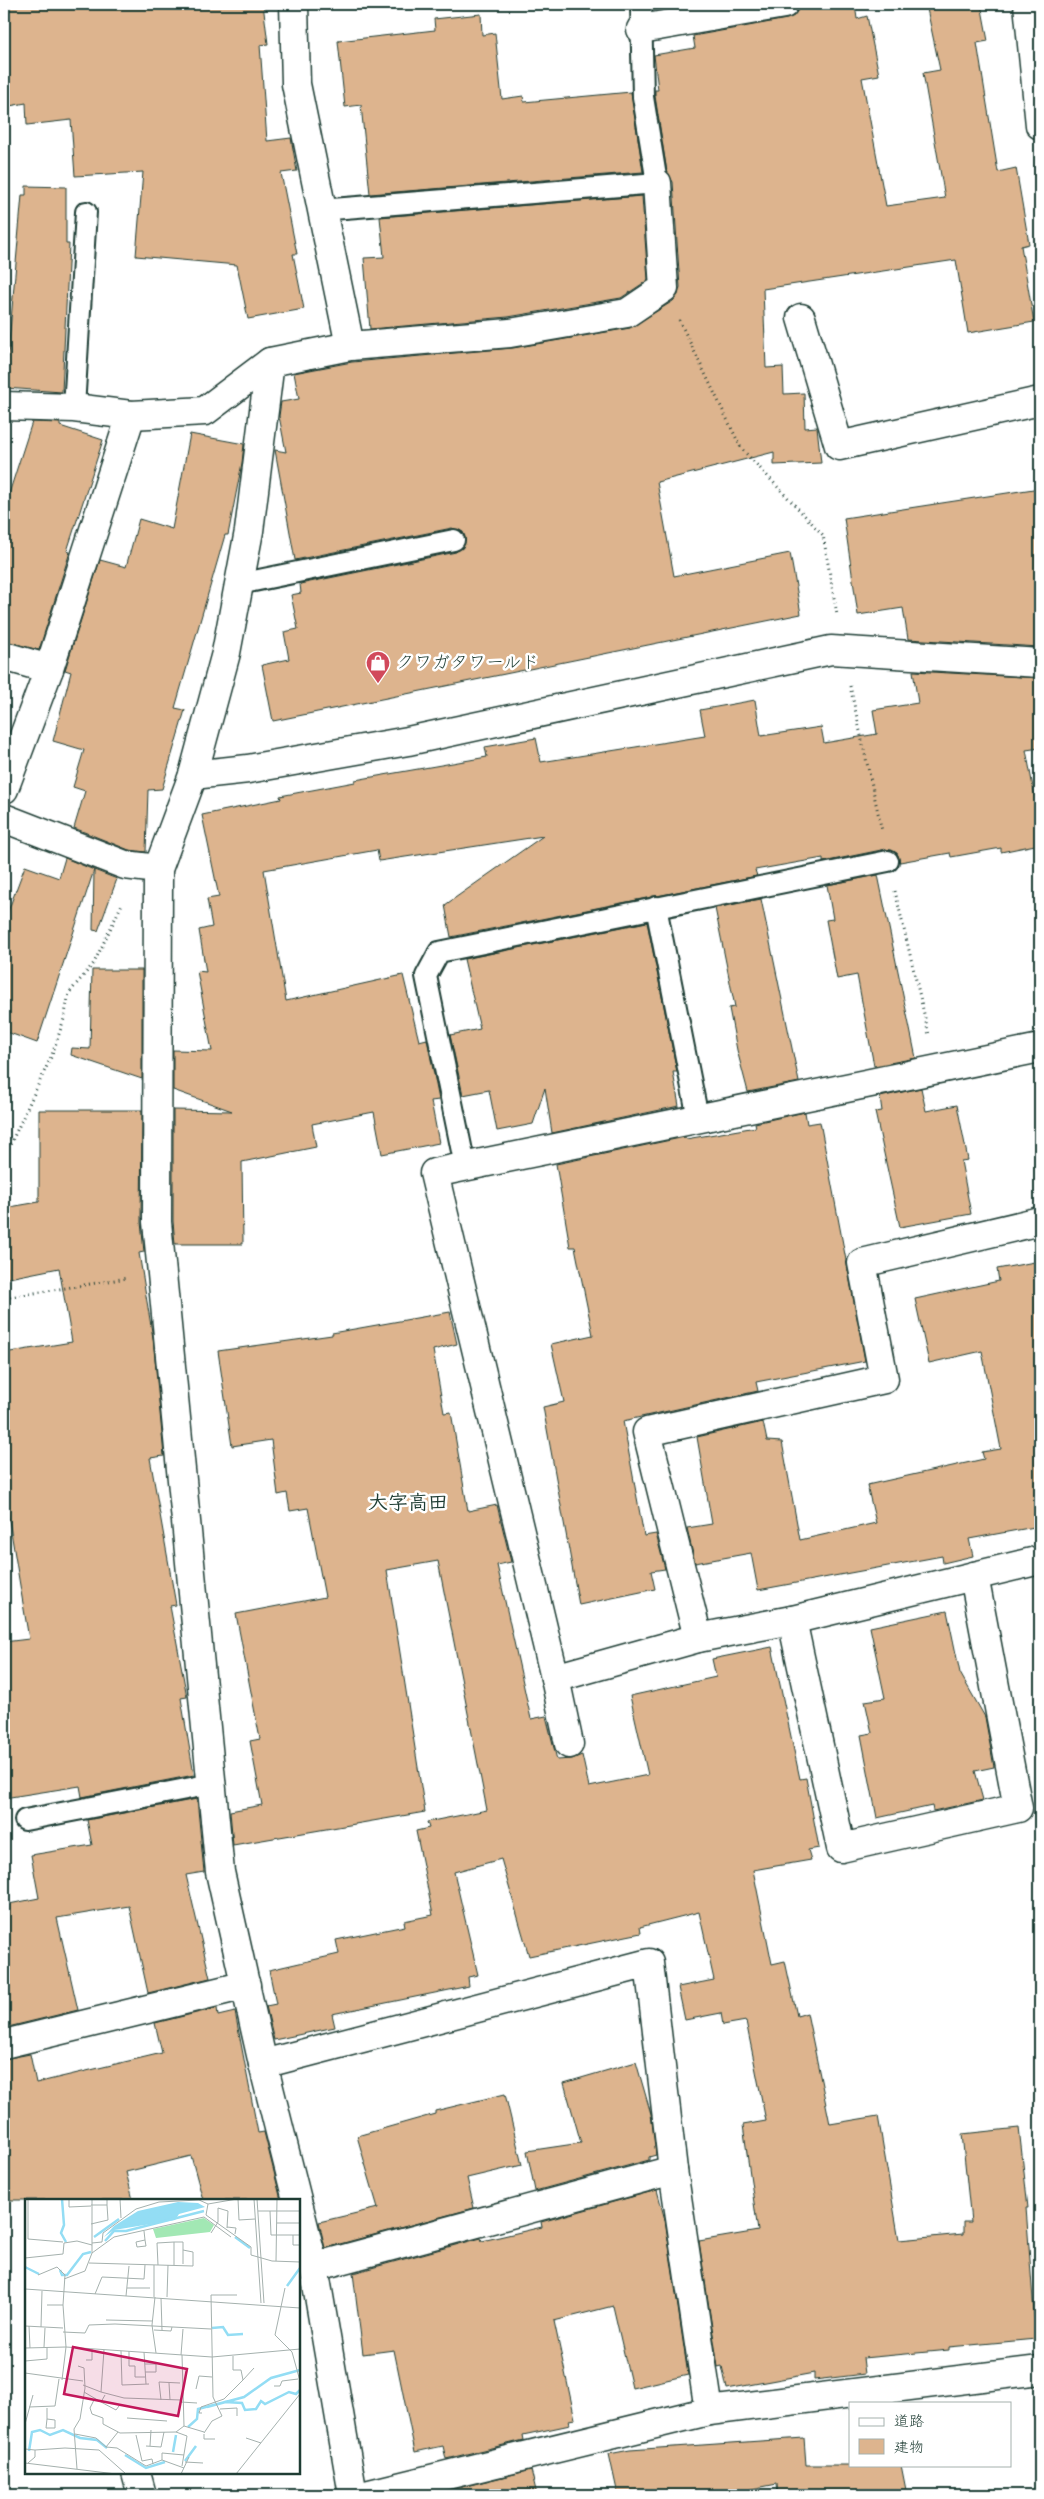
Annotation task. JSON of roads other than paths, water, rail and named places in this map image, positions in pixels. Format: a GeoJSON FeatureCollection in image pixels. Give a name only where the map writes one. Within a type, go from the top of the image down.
{"type":"FeatureCollection","features":[{"type":"Feature","properties":{"kind":"street"},"geometry":{"type":"LineString","coordinates":[[294,4],[296,84],[320,210],[350,346]]}},
{"type":"Feature","properties":{"kind":"street"},"geometry":{"type":"LineString","coordinates":[[641,16],[784,4]]}},
{"type":"Feature","properties":{"kind":"street"},"geometry":{"type":"LineString","coordinates":[[1028,4],[1040,125]]}},
{"type":"Feature","properties":{"kind":"street"},"geometry":{"type":"LineString","coordinates":[[4,406],[74,408],[131,415],[205,411],[270,362],[350,346],[510,333],[627,313],[664,288],[657,183]]}},
{"type":"Feature","properties":{"kind":"street"},"geometry":{"type":"LineString","coordinates":[[801,318],[839,446],[1040,401]]}},
{"type":"Feature","properties":{"kind":"street"},"geometry":{"type":"LineString","coordinates":[[270,362],[249,531],[226,653],[193,775],[149,868],[157,1222],[220,1872],[263,2064],[297,2199]]}},
{"type":"Feature","properties":{"kind":"street"},"geometry":{"type":"LineString","coordinates":[[4,790],[49,669],[131,415]]}},
{"type":"Feature","properties":{"kind":"street"},"geometry":{"type":"LineString","coordinates":[[193,775],[248,769],[408,741],[831,650],[1040,663]]}},
{"type":"Feature","properties":{"kind":"street"},"geometry":{"type":"LineString","coordinates":[[4,656],[49,669]]}},
{"type":"Feature","properties":{"kind":"street"},"geometry":{"type":"LineString","coordinates":[[4,818],[125,865],[149,868]]}},
{"type":"Feature","properties":{"kind":"street"},"geometry":{"type":"LineString","coordinates":[[569,1744],[556,1678],[434,1173],[1040,1048]]}},
{"type":"Feature","properties":{"kind":"street"},"geometry":{"type":"LineString","coordinates":[[698,1638],[647,1432],[884,1379],[862,1264],[1040,1220]]}},
{"type":"Feature","properties":{"kind":"street"},"geometry":{"type":"LineString","coordinates":[[556,1678],[698,1638],[792,1620],[1040,1560]]}},
{"type":"Feature","properties":{"kind":"street"},"geometry":{"type":"LineString","coordinates":[[792,1620],[841,1848],[1018,1808],[974,1576]]}},
{"type":"Feature","properties":{"kind":"street"},"geometry":{"type":"LineString","coordinates":[[263,2064],[649,1963],[672,2170],[709,2411]]}},
{"type":"Feature","properties":{"kind":"street"},"geometry":{"type":"LineString","coordinates":[[4,2044],[246,1985]]}},
{"type":"Feature","properties":{"kind":"street"},"geometry":{"type":"LineString","coordinates":[[314,2267],[672,2170]]}},
{"type":"Feature","properties":{"kind":"street"},"geometry":{"type":"LineString","coordinates":[[300,2211],[314,2267],[354,2495]]}},
{"type":"Feature","properties":{"kind":"street"},"geometry":{"type":"LineString","coordinates":[[365,2495],[709,2411],[1040,2370]]}},
{"type":"Feature","properties":{"kind":"street"},"geometry":{"type":"LineString","coordinates":[[136,2474],[142,2495]]}},
{"type":"Feature","properties":{"kind":"lane"},"geometry":{"type":"LineString","coordinates":[[320,210],[657,183],[643,97],[641,16]]}},
{"type":"Feature","properties":{"kind":"lane"},"geometry":{"type":"LineString","coordinates":[[74,408],[86,212]]}},
{"type":"Feature","properties":{"kind":"lane"},"geometry":{"type":"LineString","coordinates":[[239,584],[454,540]]}},
{"type":"Feature","properties":{"kind":"lane"},"geometry":{"type":"LineString","coordinates":[[465,1166],[426,976],[438,952],[888,861]]}},
{"type":"Feature","properties":{"kind":"lane"},"geometry":{"type":"LineString","coordinates":[[656,907],[698,1118]]}},
{"type":"Feature","properties":{"kind":"lane"},"geometry":{"type":"LineString","coordinates":[[24,1820],[212,1784]]}},
{"type":"Feature","properties":{"kind":"place","name":"クワガタワールド"},"geometry":{"type":"Point","coordinates":[378,684]}},
{"type":"Feature","properties":{"kind":"district","name":"大字高田"},"geometry":{"type":"Point","coordinates":[408,1503]}}]}
